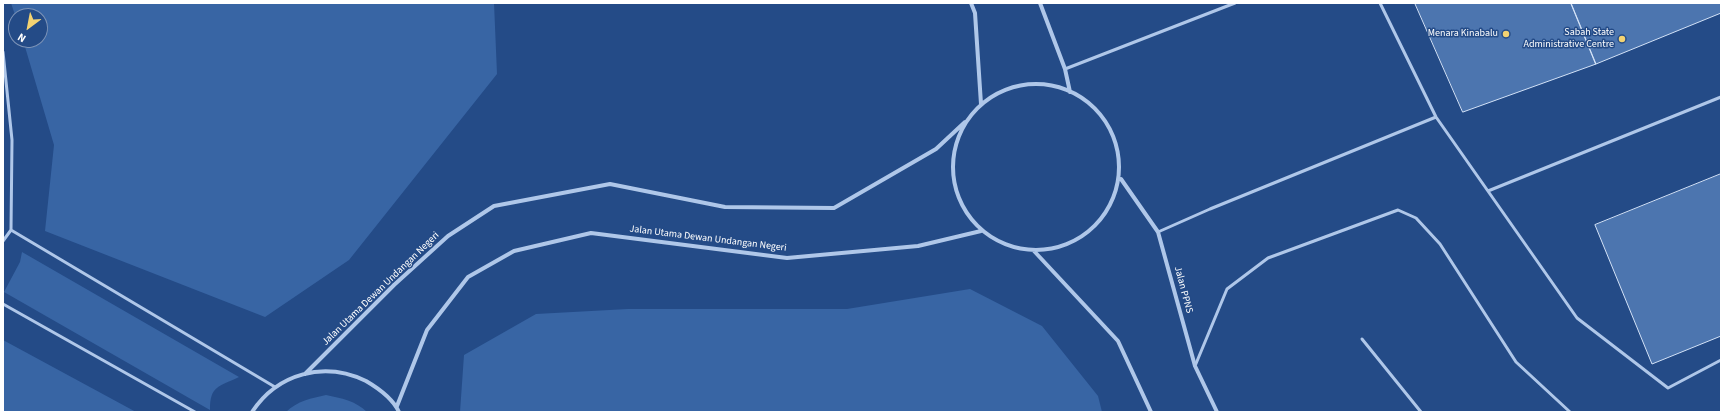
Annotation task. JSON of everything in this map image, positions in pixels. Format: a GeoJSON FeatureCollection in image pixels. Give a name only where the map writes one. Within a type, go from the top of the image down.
{"type":"FeatureCollection","features":[{"type":"Feature","properties":{"kind":"street"},"geometry":{"type":"LineString","coordinates":[[971,3],[975,13],[981,104]]}},
{"type":"Feature","properties":{"kind":"street"},"geometry":{"type":"LineString","coordinates":[[1040,3],[1065,69],[1070,92]]}},
{"type":"Feature","properties":{"kind":"street"},"geometry":{"type":"LineString","coordinates":[[1045,84],[1070,92],[1086,101],[1102,117],[1119,151],[1122,165],[1121,179],[1100,222],[1081,237],[1058,248],[1034,250],[1006,245],[981,231],[966,213],[956,191],[952,167],[955,144],[965,122],[981,104],[1000,92],[1022,85],[1045,84]]}},
{"type":"Feature","properties":{"kind":"street","name":"Jalan Utama Dewan Undangan Negeri"},"geometry":{"type":"LineString","coordinates":[[305,374],[394,285],[448,236],[494,206],[610,184],[725,207],[834,208],[936,149],[965,122]]}},
{"type":"Feature","properties":{"kind":"street","name":"Jalan PPNS"},"geometry":{"type":"LineString","coordinates":[[1121,179],[1158,232],[1195,366],[1217,412]]}},
{"type":"Feature","properties":{"kind":"street","name":"Jalan Utama Dewan Undangan Negeri"},"geometry":{"type":"LineString","coordinates":[[397,406],[427,330],[468,277],[514,251],[591,233],[787,258],[918,246],[981,231]]}},
{"type":"Feature","properties":{"kind":"street"},"geometry":{"type":"LineString","coordinates":[[1034,250],[1118,341],[1151,412]]}},
{"type":"Feature","properties":{"kind":"street"},"geometry":{"type":"LineString","coordinates":[[252,412],[259,401],[275,387],[298,375],[325,370],[352,375],[376,386],[397,406],[399,412]]}},
{"type":"Feature","properties":{"kind":"lane"},"geometry":{"type":"LineString","coordinates":[[1065,69],[1236,3]]}},
{"type":"Feature","properties":{"kind":"lane"},"geometry":{"type":"LineString","coordinates":[[1380,3],[1436,117],[1576,318],[1668,388],[1721,360]]}},
{"type":"Feature","properties":{"kind":"lane"},"geometry":{"type":"LineString","coordinates":[[3,52],[12,140],[11,230],[3,241]]}},
{"type":"Feature","properties":{"kind":"lane"},"geometry":{"type":"LineString","coordinates":[[1488,192],[1721,97]]}},
{"type":"Feature","properties":{"kind":"lane"},"geometry":{"type":"LineString","coordinates":[[1158,232],[1210,209],[1436,117]]}},
{"type":"Feature","properties":{"kind":"lane"},"geometry":{"type":"LineString","coordinates":[[1195,366],[1227,289],[1268,258],[1398,210],[1416,218],[1440,244],[1516,362],[1570,412]]}},
{"type":"Feature","properties":{"kind":"lane"},"geometry":{"type":"LineString","coordinates":[[11,230],[275,387]]}},
{"type":"Feature","properties":{"kind":"lane"},"geometry":{"type":"LineString","coordinates":[[3,304],[195,412]]}},
{"type":"Feature","properties":{"kind":"lane"},"geometry":{"type":"LineString","coordinates":[[1362,339],[1420,412]]}},
{"type":"Feature","properties":{"kind":"shaded area"},"geometry":{"type":"Polygon","coordinates":[[[11,3],[494,3],[497,74],[349,260],[265,317],[45,231],[54,145],[25,48],[48,48],[48,8],[13,8],[11,3]]]}},
{"type":"Feature","properties":{"kind":"shaded area"},"geometry":{"type":"Polygon","coordinates":[[[22,252],[239,377],[221,385],[214,391],[210,402],[210,410],[4,292],[20,262],[22,252]]]}},
{"type":"Feature","properties":{"kind":"shaded area"},"geometry":{"type":"Polygon","coordinates":[[[970,289],[1042,326],[1098,396],[1102,412],[460,412],[464,355],[536,314],[628,309],[847,309],[970,289]]]}},
{"type":"Feature","properties":{"kind":"shaded area"},"geometry":{"type":"Polygon","coordinates":[[[3,340],[136,412],[3,412],[3,340]]]}},
{"type":"Feature","properties":{"kind":"shaded area"},"geometry":{"type":"Polygon","coordinates":[[[326,395],[343,399],[358,405],[367,412],[286,412],[295,405],[326,395]]]}},
{"type":"Feature","properties":{"kind":"building","name":"Menara Kinabalu"},"geometry":{"type":"Polygon","coordinates":[[[1415,3],[1571,3],[1596,64],[1463,112],[1415,3]]]}},
{"type":"Feature","properties":{"kind":"building","name":"Sabah State Administrative Centre"},"geometry":{"type":"Polygon","coordinates":[[[1571,3],[1721,3],[1721,13],[1596,64],[1571,3]]]}},
{"type":"Feature","properties":{"kind":"building"},"geometry":{"type":"Polygon","coordinates":[[[1721,174],[1721,336],[1652,364],[1595,225],[1721,174]]]}},
{"type":"Feature","properties":{"kind":"place","name":"Menara Kinabalu"},"geometry":{"type":"Point","coordinates":[1506,34]}},
{"type":"Feature","properties":{"kind":"place","name":"Sabah State Administrative Centre"},"geometry":{"type":"Point","coordinates":[1622,39]}}]}
